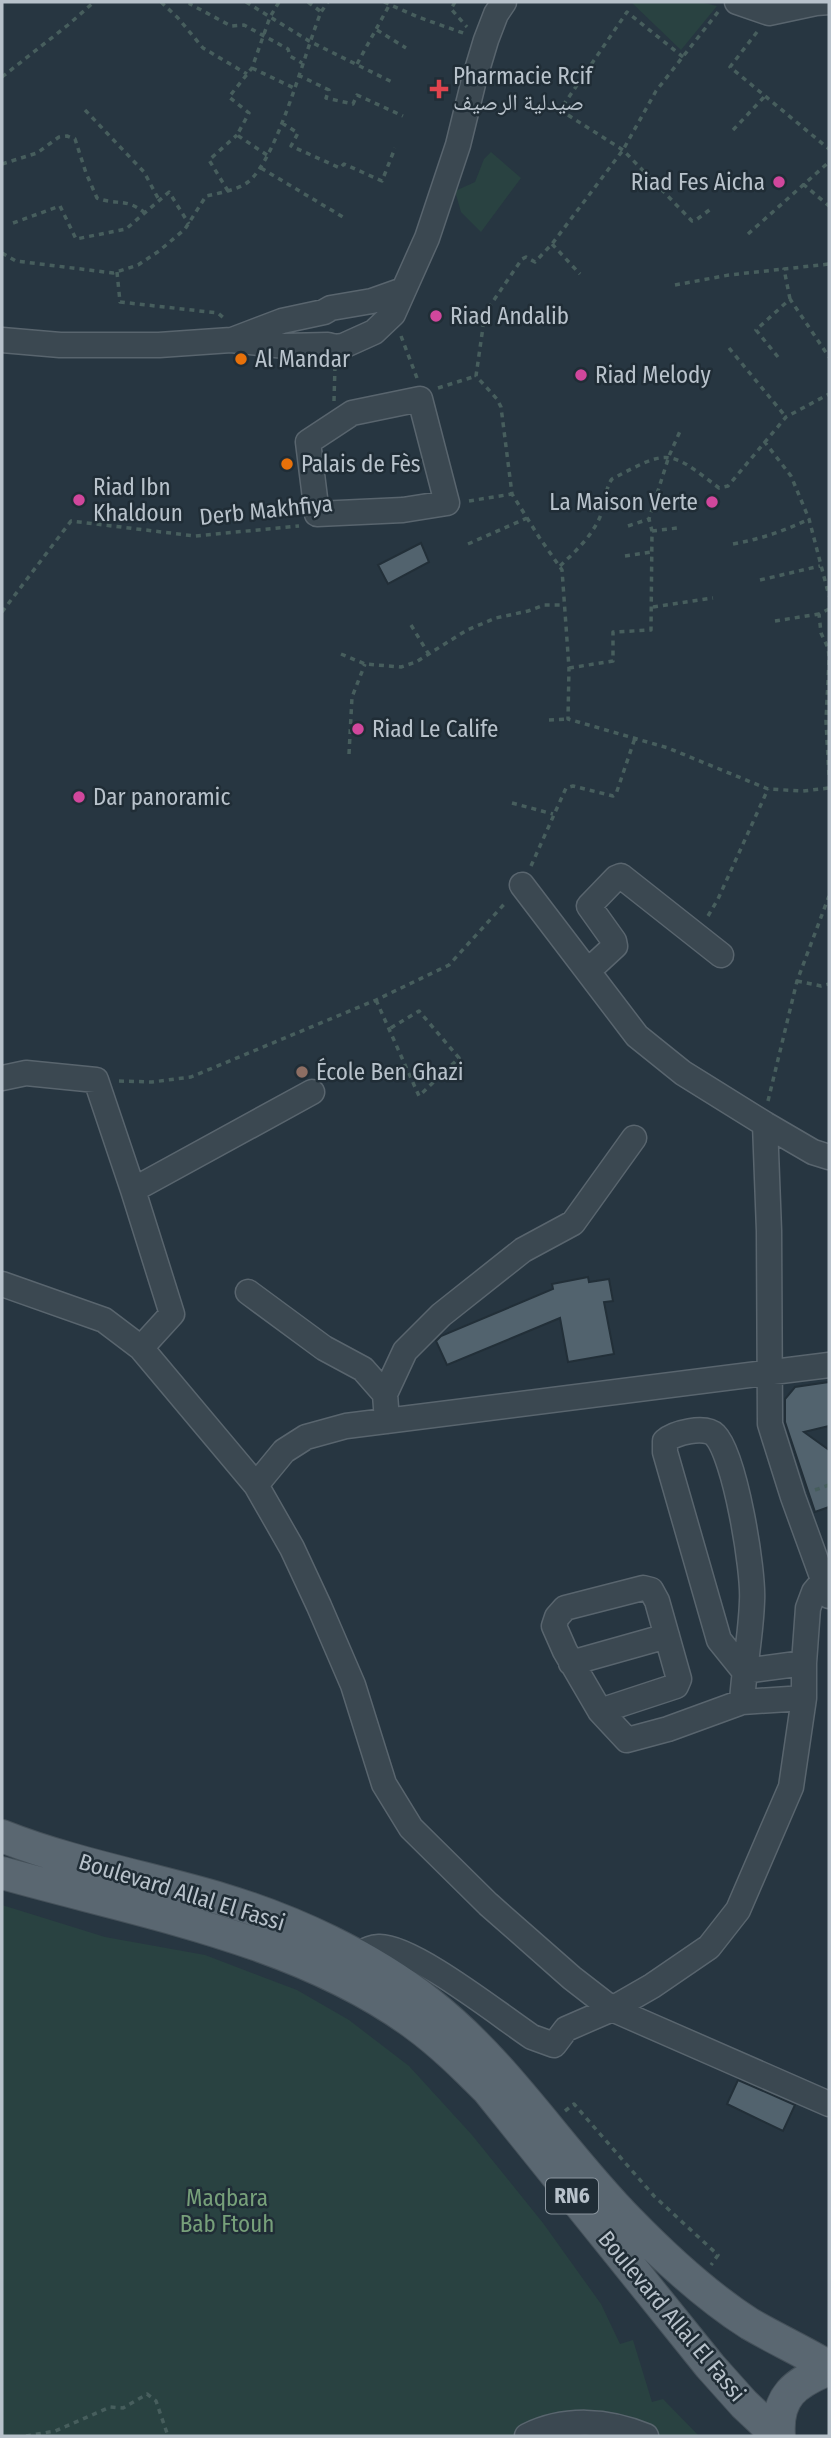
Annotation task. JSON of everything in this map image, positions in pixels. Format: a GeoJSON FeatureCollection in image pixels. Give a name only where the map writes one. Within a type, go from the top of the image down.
{"type":"FeatureCollection","features":[{"type":"Feature","properties":{"kind":"main road","name":"Boulevard Allal El Fassi"},"geometry":{"type":"LineString","coordinates":[[2,1836],[224,1900],[295,1927],[350,1968],[446,2049],[488,2090],[709,2366],[744,2404],[779,2436]]}},
{"type":"Feature","properties":{"kind":"main road","name":"Boulevard Allal El Fassi"},"geometry":{"type":"LineString","coordinates":[[2,1872],[282,1953],[395,1979],[429,2003],[461,2031],[503,2075],[629,2221],[707,2294],[752,2325],[829,2368]]}},
{"type":"Feature","properties":{"kind":"main road"},"geometry":{"type":"LineString","coordinates":[[779,2436],[778,2422],[782,2404],[793,2389],[804,2379],[829,2368]]}},
{"type":"Feature","properties":{"kind":"street"},"geometry":{"type":"LineString","coordinates":[[2,340],[60,345],[159,345],[231,340],[285,346],[339,343],[374,332],[385,324],[399,302],[427,238],[458,145],[482,39],[504,2]]}},
{"type":"Feature","properties":{"kind":"street"},"geometry":{"type":"LineString","coordinates":[[728,6],[769,13],[829,2]]}},
{"type":"Feature","properties":{"kind":"street"},"geometry":{"type":"LineString","coordinates":[[231,340],[265,326],[372,301],[403,290]]}},
{"type":"Feature","properties":{"kind":"street"},"geometry":{"type":"LineString","coordinates":[[331,309],[317,325],[318,333],[339,343]]}},
{"type":"Feature","properties":{"kind":"street"},"geometry":{"type":"LineString","coordinates":[[331,309],[352,313],[356,320],[357,328],[339,343]]}},
{"type":"Feature","properties":{"kind":"street"},"geometry":{"type":"LineString","coordinates":[[420,399],[428,431],[447,503],[403,510],[317,514],[308,442],[352,413],[420,399]]}},
{"type":"Feature","properties":{"kind":"street"},"geometry":{"type":"LineString","coordinates":[[589,970],[615,946],[589,906],[615,877],[621,876],[721,955]]}},
{"type":"Feature","properties":{"kind":"street"},"geometry":{"type":"LineString","coordinates":[[522,885],[637,1036],[683,1073],[813,1152],[829,1157]]}},
{"type":"Feature","properties":{"kind":"street"},"geometry":{"type":"LineString","coordinates":[[2,1078],[26,1073],[96,1080],[172,1314],[141,1348]]}},
{"type":"Feature","properties":{"kind":"street"},"geometry":{"type":"LineString","coordinates":[[133,1190],[312,1092]]}},
{"type":"Feature","properties":{"kind":"street"},"geometry":{"type":"LineString","coordinates":[[350,1968],[379,1947],[404,1953],[532,2037],[554,2045],[566,2029],[612,2010],[709,1947],[738,1910],[791,1787],[804,1698],[808,1608],[814,1592],[828,1585],[793,1497],[770,1424],[765,1124]]}},
{"type":"Feature","properties":{"kind":"street"},"geometry":{"type":"LineString","coordinates":[[387,1421],[385,1394],[405,1352],[441,1315],[523,1250],[573,1223],[634,1138]]}},
{"type":"Feature","properties":{"kind":"street"},"geometry":{"type":"LineString","coordinates":[[2,1284],[104,1320],[141,1348],[256,1485],[292,1548],[319,1606],[353,1685],[384,1784],[411,1828],[488,1904],[612,2010],[829,2104]]}},
{"type":"Feature","properties":{"kind":"street"},"geometry":{"type":"LineString","coordinates":[[248,1292],[324,1349],[363,1369],[385,1394]]}},
{"type":"Feature","properties":{"kind":"street"},"geometry":{"type":"LineString","coordinates":[[256,1485],[284,1451],[306,1437],[346,1426],[829,1365]]}},
{"type":"Feature","properties":{"kind":"street"},"geometry":{"type":"LineString","coordinates":[[742,1702],[753,1599],[744,1528],[722,1446],[716,1435],[691,1430],[665,1441],[665,1452],[719,1640],[744,1671]]}},
{"type":"Feature","properties":{"kind":"street"},"geometry":{"type":"LineString","coordinates":[[600,1711],[676,1686],[679,1679],[657,1601],[652,1590],[643,1588],[565,1608],[557,1617],[554,1626],[600,1711],[626,1740],[668,1729],[742,1702],[804,1698]]}},
{"type":"Feature","properties":{"kind":"street"},"geometry":{"type":"LineString","coordinates":[[572,1662],[667,1636]]}},
{"type":"Feature","properties":{"kind":"street"},"geometry":{"type":"LineString","coordinates":[[744,1671],[804,1663]]}},
{"type":"Feature","properties":{"kind":"street"},"geometry":{"type":"LineString","coordinates":[[527,2436],[570,2423],[591,2423],[626,2428],[646,2436]]}},
{"type":"Feature","properties":{"kind":"path"},"geometry":{"type":"LineString","coordinates":[[2,77],[94,2]]}},
{"type":"Feature","properties":{"kind":"path"},"geometry":{"type":"LineString","coordinates":[[161,2],[203,48],[247,74]]}},
{"type":"Feature","properties":{"kind":"path"},"geometry":{"type":"LineString","coordinates":[[190,2],[231,26],[244,25],[288,49],[290,56],[302,63]]}},
{"type":"Feature","properties":{"kind":"path"},"geometry":{"type":"LineString","coordinates":[[246,2],[309,41],[394,83]]}},
{"type":"Feature","properties":{"kind":"path"},"geometry":{"type":"LineString","coordinates":[[228,191],[209,160],[237,135],[249,113],[229,97],[252,68],[270,17],[279,2]]}},
{"type":"Feature","properties":{"kind":"path"},"geometry":{"type":"LineString","coordinates":[[308,2],[321,12]]}},
{"type":"Feature","properties":{"kind":"path"},"geometry":{"type":"LineString","coordinates":[[2,253],[16,261],[113,273],[138,265],[159,251],[189,224],[206,196],[247,183],[261,168],[282,123],[309,41],[328,2]]}},
{"type":"Feature","properties":{"kind":"path"},"geometry":{"type":"LineString","coordinates":[[454,2],[450,9],[482,39]]}},
{"type":"Feature","properties":{"kind":"path"},"geometry":{"type":"LineString","coordinates":[[357,65],[377,30],[387,3],[482,39]]}},
{"type":"Feature","properties":{"kind":"path"},"geometry":{"type":"LineString","coordinates":[[476,376],[485,313],[522,259],[526,257],[535,262],[552,244],[623,150],[656,91],[728,6]]}},
{"type":"Feature","properties":{"kind":"path"},"geometry":{"type":"LineString","coordinates":[[683,57],[627,12],[560,110],[623,150],[692,221],[712,208]]}},
{"type":"Feature","properties":{"kind":"path"},"geometry":{"type":"LineString","coordinates":[[769,13],[730,66],[829,149]]}},
{"type":"Feature","properties":{"kind":"path"},"geometry":{"type":"LineString","coordinates":[[377,30],[406,48]]}},
{"type":"Feature","properties":{"kind":"path"},"geometry":{"type":"LineString","coordinates":[[252,68],[293,88]]}},
{"type":"Feature","properties":{"kind":"path"},"geometry":{"type":"LineString","coordinates":[[298,75],[329,90],[326,98],[353,104],[357,95],[403,116]]}},
{"type":"Feature","properties":{"kind":"path"},"geometry":{"type":"LineString","coordinates":[[733,130],[766,95]]}},
{"type":"Feature","properties":{"kind":"path"},"geometry":{"type":"LineString","coordinates":[[85,110],[144,172],[159,200]]}},
{"type":"Feature","properties":{"kind":"path"},"geometry":{"type":"LineString","coordinates":[[282,123],[298,133],[291,146],[340,168],[344,164],[382,181],[395,148]]}},
{"type":"Feature","properties":{"kind":"path"},"geometry":{"type":"LineString","coordinates":[[237,135],[267,155]]}},
{"type":"Feature","properties":{"kind":"path"},"geometry":{"type":"LineString","coordinates":[[2,164],[37,153],[60,137],[67,136],[75,139],[97,198],[108,202],[126,201],[145,213]]}},
{"type":"Feature","properties":{"kind":"path"},"geometry":{"type":"LineString","coordinates":[[748,234],[829,162]]}},
{"type":"Feature","properties":{"kind":"path"},"geometry":{"type":"LineString","coordinates":[[261,168],[343,217]]}},
{"type":"Feature","properties":{"kind":"path"},"geometry":{"type":"LineString","coordinates":[[803,184],[829,206]]}},
{"type":"Feature","properties":{"kind":"path"},"geometry":{"type":"LineString","coordinates":[[13,223],[60,206],[76,239],[126,229],[169,192],[189,224]]}},
{"type":"Feature","properties":{"kind":"path"},"geometry":{"type":"LineString","coordinates":[[552,244],[580,274]]}},
{"type":"Feature","properties":{"kind":"path"},"geometry":{"type":"LineString","coordinates":[[675,285],[729,275],[829,264]]}},
{"type":"Feature","properties":{"kind":"path"},"geometry":{"type":"LineString","coordinates":[[784,269],[790,299],[829,357]]}},
{"type":"Feature","properties":{"kind":"path"},"geometry":{"type":"LineString","coordinates":[[117,272],[120,302],[218,313],[228,323],[231,340]]}},
{"type":"Feature","properties":{"kind":"path"},"geometry":{"type":"LineString","coordinates":[[778,357],[756,330],[790,299]]}},
{"type":"Feature","properties":{"kind":"path"},"geometry":{"type":"LineString","coordinates":[[729,348],[786,417]]}},
{"type":"Feature","properties":{"kind":"path"},"geometry":{"type":"LineString","coordinates":[[436,389],[476,376]]}},
{"type":"Feature","properties":{"kind":"path"},"geometry":{"type":"LineString","coordinates":[[476,376],[497,398],[501,407],[512,494],[562,570],[569,668],[569,719]]}},
{"type":"Feature","properties":{"kind":"path"},"geometry":{"type":"LineString","coordinates":[[560,566],[594,529],[608,494],[609,481],[649,459],[669,456],[723,488],[728,486],[786,417],[829,394]]}},
{"type":"Feature","properties":{"kind":"path"},"geometry":{"type":"LineString","coordinates":[[569,668],[613,661],[613,632],[651,630],[652,530],[649,519],[669,456],[681,429]]}},
{"type":"Feature","properties":{"kind":"path"},"geometry":{"type":"LineString","coordinates":[[764,442],[791,476],[809,519],[829,596]]}},
{"type":"Feature","properties":{"kind":"path"},"geometry":{"type":"LineString","coordinates":[[464,502],[512,494]]}},
{"type":"Feature","properties":{"kind":"path"},"geometry":{"type":"LineString","coordinates":[[468,544],[527,518]]}},
{"type":"Feature","properties":{"kind":"path"},"geometry":{"type":"LineString","coordinates":[[628,526],[649,519]]}},
{"type":"Feature","properties":{"kind":"path"},"geometry":{"type":"LineString","coordinates":[[733,544],[757,540],[809,519]]}},
{"type":"Feature","properties":{"kind":"path","name":"Derb Makhfiya"},"geometry":{"type":"LineString","coordinates":[[2,612],[71,521],[195,536],[303,525]]}},
{"type":"Feature","properties":{"kind":"path"},"geometry":{"type":"LineString","coordinates":[[652,530],[677,527]]}},
{"type":"Feature","properties":{"kind":"path"},"geometry":{"type":"LineString","coordinates":[[625,556],[652,552]]}},
{"type":"Feature","properties":{"kind":"path"},"geometry":{"type":"LineString","coordinates":[[760,580],[820,566]]}},
{"type":"Feature","properties":{"kind":"path"},"geometry":{"type":"LineString","coordinates":[[653,607],[713,598]]}},
{"type":"Feature","properties":{"kind":"path"},"geometry":{"type":"LineString","coordinates":[[341,654],[365,664],[401,667],[416,662],[467,630],[496,618],[544,605],[563,605]]}},
{"type":"Feature","properties":{"kind":"path"},"geometry":{"type":"LineString","coordinates":[[775,621],[819,614],[829,609]]}},
{"type":"Feature","properties":{"kind":"path"},"geometry":{"type":"LineString","coordinates":[[819,614],[821,633],[829,658],[826,721],[829,777]]}},
{"type":"Feature","properties":{"kind":"path"},"geometry":{"type":"LineString","coordinates":[[411,625],[428,653]]}},
{"type":"Feature","properties":{"kind":"path"},"geometry":{"type":"LineString","coordinates":[[349,754],[352,697],[365,664]]}},
{"type":"Feature","properties":{"kind":"path"},"geometry":{"type":"LineString","coordinates":[[549,720],[569,719],[668,748],[768,789],[803,791],[829,788]]}},
{"type":"Feature","properties":{"kind":"path"},"geometry":{"type":"LineString","coordinates":[[96,1080],[152,1082],[191,1077],[376,1000],[449,965],[522,885],[566,788],[569,786],[609,796],[616,794],[635,738]]}},
{"type":"Feature","properties":{"kind":"path"},"geometry":{"type":"LineString","coordinates":[[708,917],[768,789]]}},
{"type":"Feature","properties":{"kind":"path"},"geometry":{"type":"LineString","coordinates":[[512,803],[553,814]]}},
{"type":"Feature","properties":{"kind":"path"},"geometry":{"type":"LineString","coordinates":[[765,1124],[770,1092],[797,981],[829,896]]}},
{"type":"Feature","properties":{"kind":"path"},"geometry":{"type":"LineString","coordinates":[[797,981],[829,984]]}},
{"type":"Feature","properties":{"kind":"path"},"geometry":{"type":"LineString","coordinates":[[376,1000],[419,1096],[459,1058],[419,1011],[389,1029]]}},
{"type":"Feature","properties":{"kind":"path"},"geometry":{"type":"LineString","coordinates":[[563,2113],[575,2104],[654,2196],[718,2255],[710,2264],[713,2271]]}},
{"type":"Feature","properties":{"kind":"path"},"geometry":{"type":"LineString","coordinates":[[26,2436],[55,2431],[110,2407],[123,2408],[147,2394],[156,2400],[168,2436]]}},
{"type":"Feature","properties":{"kind":"green space"},"geometry":{"type":"Polygon","coordinates":[[[631,2],[700,2],[717,6],[681,50],[631,2]]]}},
{"type":"Feature","properties":{"kind":"green space"},"geometry":{"type":"Polygon","coordinates":[[[491,152],[521,178],[481,232],[461,212],[455,191],[475,182],[484,159],[491,152]]]}},
{"type":"Feature","properties":{"kind":"green space","name":"Maqbara Bab Ftouh"},"geometry":{"type":"Polygon","coordinates":[[[2,1905],[105,1937],[205,1955],[297,1990],[349,2020],[409,2066],[472,2135],[543,2223],[601,2304],[620,2344],[633,2340],[652,2402],[663,2399],[699,2436],[2,2436],[2,1905]]]}},
{"type":"Feature","properties":{"kind":"building"},"geometry":{"type":"Polygon","coordinates":[[[421,543],[429,562],[388,584],[378,565],[421,543]]]}},
{"type":"Feature","properties":{"kind":"building"},"geometry":{"type":"Polygon","coordinates":[[[588,1277],[589,1282],[609,1279],[613,1301],[604,1302],[614,1354],[568,1362],[560,1318],[447,1365],[436,1341],[441,1336],[553,1289],[552,1284],[588,1277]]]}},
{"type":"Feature","properties":{"kind":"building"},"geometry":{"type":"Polygon","coordinates":[[[829,1382],[829,1426],[804,1432],[829,1450],[829,1507],[815,1512],[785,1422],[785,1399],[795,1387],[829,1382]]]}},
{"type":"Feature","properties":{"kind":"building"},"geometry":{"type":"Polygon","coordinates":[[[738,2080],[795,2105],[783,2131],[727,2104],[738,2080]]]}},
{"type":"Feature","properties":{"kind":"place","name":"Pharmacie Rcif صيدلية الرصيف"},"geometry":{"type":"Point","coordinates":[439,89]}},
{"type":"Feature","properties":{"kind":"place","name":"Riad Fes Aicha"},"geometry":{"type":"Point","coordinates":[779,182]}},
{"type":"Feature","properties":{"kind":"place","name":"Riad Andalib"},"geometry":{"type":"Point","coordinates":[436,316]}},
{"type":"Feature","properties":{"kind":"place","name":"Al Mandar"},"geometry":{"type":"Point","coordinates":[241,359]}},
{"type":"Feature","properties":{"kind":"place","name":"Riad Melody"},"geometry":{"type":"Point","coordinates":[581,375]}},
{"type":"Feature","properties":{"kind":"place","name":"Palais de Fès"},"geometry":{"type":"Point","coordinates":[287,464]}},
{"type":"Feature","properties":{"kind":"place","name":"Riad Ibn Khaldoun"},"geometry":{"type":"Point","coordinates":[79,500]}},
{"type":"Feature","properties":{"kind":"place","name":"La Maison Verte"},"geometry":{"type":"Point","coordinates":[712,502]}},
{"type":"Feature","properties":{"kind":"place","name":"Riad Le Calife"},"geometry":{"type":"Point","coordinates":[358,729]}},
{"type":"Feature","properties":{"kind":"place","name":"Dar panoramic"},"geometry":{"type":"Point","coordinates":[79,797]}},
{"type":"Feature","properties":{"kind":"place","name":"École Ben Ghazi"},"geometry":{"type":"Point","coordinates":[302,1072]}}]}
